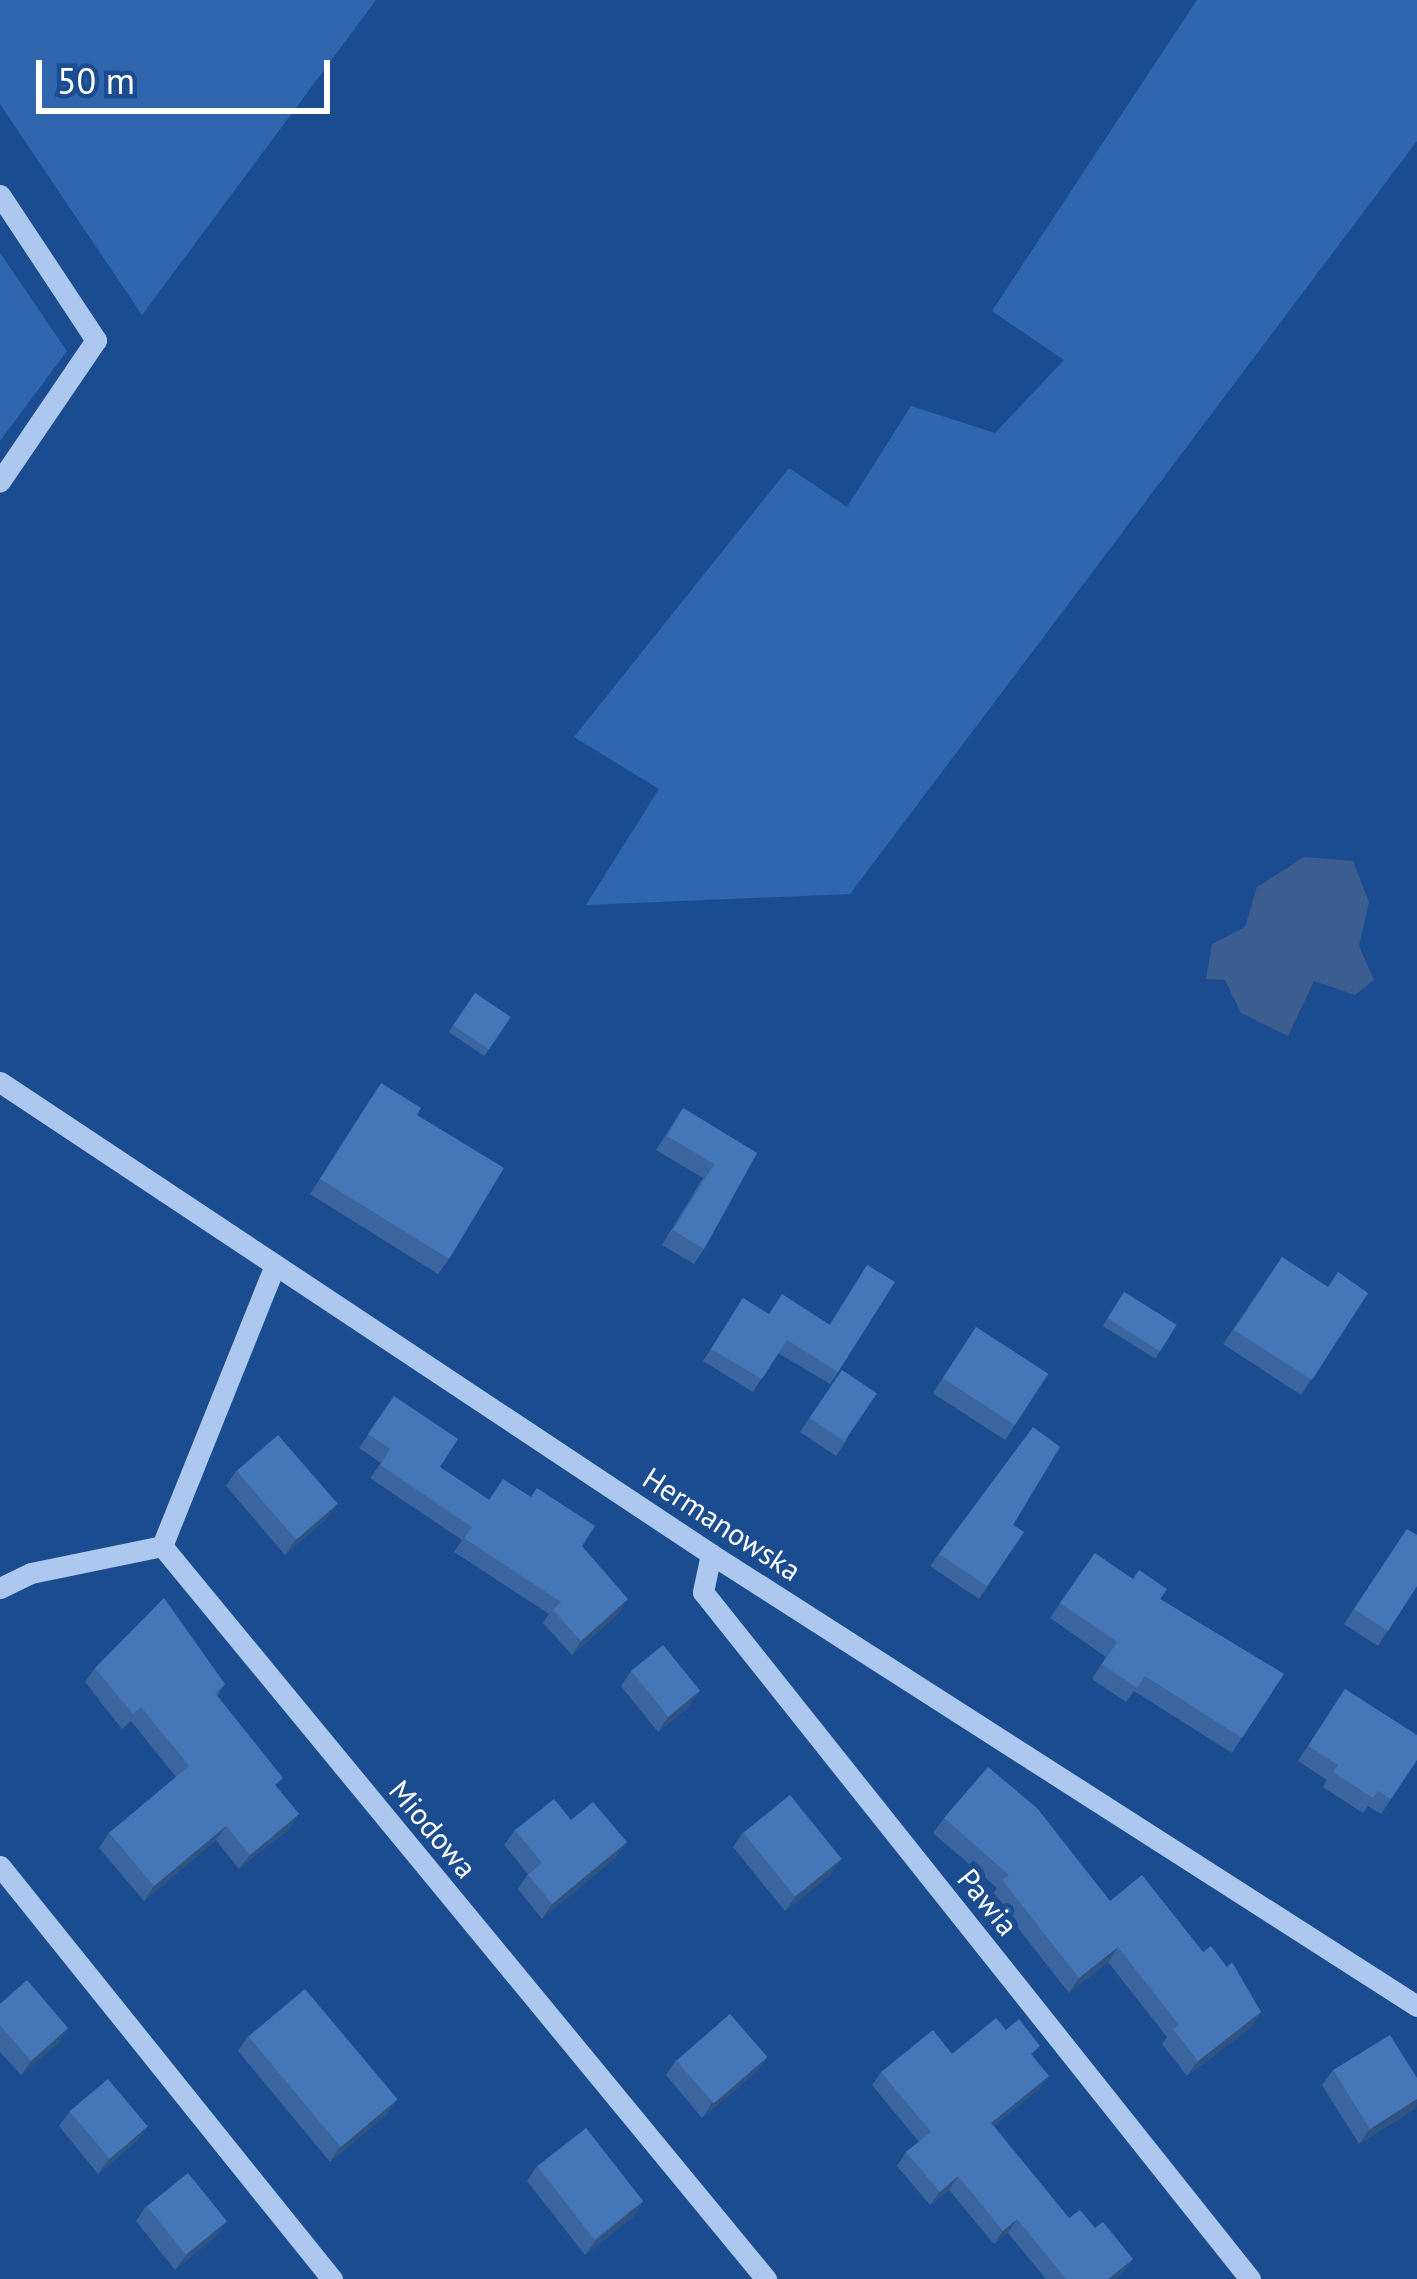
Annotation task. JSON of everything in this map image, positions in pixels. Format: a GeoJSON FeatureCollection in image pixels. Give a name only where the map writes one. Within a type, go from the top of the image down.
{"type":"FeatureCollection","features":[{"type":"Feature","properties":{"kind":"street"},"geometry":{"type":"LineString","coordinates":[[0,195],[96,340],[0,481]]}},
{"type":"Feature","properties":{"kind":"street","name":"Hermanowska"},"geometry":{"type":"LineString","coordinates":[[0,1082],[711,1554],[1417,2006]]}},
{"type":"Feature","properties":{"kind":"street"},"geometry":{"type":"LineString","coordinates":[[0,1588],[31,1574],[161,1546],[275,1265]]}},
{"type":"Feature","properties":{"kind":"street","name":"Miodowa"},"geometry":{"type":"LineString","coordinates":[[161,1546],[766,2279]]}},
{"type":"Feature","properties":{"kind":"street","name":"Pawia"},"geometry":{"type":"LineString","coordinates":[[711,1554],[703,1592],[1250,2279]]}},
{"type":"Feature","properties":{"kind":"street"},"geometry":{"type":"LineString","coordinates":[[0,1866],[332,2279]]}},
{"type":"Feature","properties":{"kind":"shaded area"},"geometry":{"type":"Polygon","coordinates":[[[0,0],[376,0],[142,315],[0,104],[0,0]]]}},
{"type":"Feature","properties":{"kind":"shaded area"},"geometry":{"type":"Polygon","coordinates":[[[1197,0],[1417,0],[1417,141],[850,894],[586,905],[659,789],[574,737],[789,468],[847,507],[911,406],[995,433],[1064,360],[992,311],[1197,0]]]}},
{"type":"Feature","properties":{"kind":"shaded area"},"geometry":{"type":"Polygon","coordinates":[[[0,253],[67,351],[0,441],[0,253]]]}},
{"type":"Feature","properties":{"kind":"shaded area"},"geometry":{"type":"Polygon","coordinates":[[[1304,857],[1353,861],[1369,902],[1359,946],[1374,980],[1355,995],[1314,981],[1288,1036],[1241,1013],[1225,980],[1206,979],[1212,944],[1245,927],[1257,887],[1304,857]]]}},
{"type":"Feature","properties":{"kind":"building"},"geometry":{"type":"Polygon","coordinates":[[[475,993],[511,1017],[489,1049],[453,1025],[475,993]]]}},
{"type":"Feature","properties":{"kind":"building"},"geometry":{"type":"Polygon","coordinates":[[[381,1083],[421,1108],[417,1115],[504,1168],[449,1259],[320,1179],[381,1083]]]}},
{"type":"Feature","properties":{"kind":"building"},"geometry":{"type":"Polygon","coordinates":[[[683,1108],[757,1153],[704,1249],[673,1230],[714,1164],[667,1136],[683,1108]]]}},
{"type":"Feature","properties":{"kind":"building"},"geometry":{"type":"Polygon","coordinates":[[[1282,1257],[1328,1287],[1338,1272],[1368,1293],[1312,1380],[1234,1330],[1282,1257]]]}},
{"type":"Feature","properties":{"kind":"building"},"geometry":{"type":"Polygon","coordinates":[[[867,1265],[895,1282],[838,1372],[787,1340],[762,1379],[711,1349],[743,1298],[769,1314],[782,1294],[830,1325],[867,1265]]]}},
{"type":"Feature","properties":{"kind":"building"},"geometry":{"type":"Polygon","coordinates":[[[1124,1292],[1177,1325],[1160,1351],[1108,1318],[1124,1292]]]}},
{"type":"Feature","properties":{"kind":"building"},"geometry":{"type":"Polygon","coordinates":[[[976,1327],[1048,1374],[1015,1425],[943,1378],[976,1327]]]}},
{"type":"Feature","properties":{"kind":"building"},"geometry":{"type":"Polygon","coordinates":[[[842,1370],[877,1393],[844,1442],[810,1418],[842,1370]]]}},
{"type":"Feature","properties":{"kind":"building"},"geometry":{"type":"Polygon","coordinates":[[[394,1396],[458,1439],[440,1467],[489,1500],[503,1479],[531,1497],[537,1488],[595,1526],[582,1546],[628,1599],[581,1641],[553,1610],[561,1602],[464,1538],[472,1527],[380,1465],[390,1449],[368,1434],[394,1396]]]}},
{"type":"Feature","properties":{"kind":"building"},"geometry":{"type":"Polygon","coordinates":[[[1033,1427],[1060,1447],[1013,1525],[1024,1532],[987,1586],[939,1554],[1033,1427]]]}},
{"type":"Feature","properties":{"kind":"building"},"geometry":{"type":"Polygon","coordinates":[[[278,1435],[338,1504],[296,1540],[236,1471],[278,1435]]]}},
{"type":"Feature","properties":{"kind":"building"},"geometry":{"type":"Polygon","coordinates":[[[1407,1529],[1417,1535],[1417,1586],[1388,1631],[1354,1609],[1407,1529]]]}},
{"type":"Feature","properties":{"kind":"building"},"geometry":{"type":"Polygon","coordinates":[[[1095,1553],[1133,1579],[1139,1570],[1167,1589],[1160,1599],[1284,1674],[1242,1738],[1145,1676],[1137,1688],[1102,1664],[1117,1642],[1060,1603],[1095,1553]]]}},
{"type":"Feature","properties":{"kind":"building"},"geometry":{"type":"Polygon","coordinates":[[[164,1598],[225,1684],[215,1693],[283,1778],[275,1785],[299,1814],[250,1855],[226,1826],[154,1886],[109,1833],[189,1766],[141,1707],[133,1714],[95,1668],[164,1598]]]}},
{"type":"Feature","properties":{"kind":"building"},"geometry":{"type":"Polygon","coordinates":[[[663,1645],[700,1691],[668,1717],[631,1671],[663,1645]]]}},
{"type":"Feature","properties":{"kind":"building"},"geometry":{"type":"Polygon","coordinates":[[[1345,1689],[1417,1735],[1417,1760],[1391,1799],[1378,1791],[1373,1798],[1333,1772],[1338,1765],[1308,1746],[1345,1689]]]}},
{"type":"Feature","properties":{"kind":"building"},"geometry":{"type":"Polygon","coordinates":[[[988,1767],[1037,1808],[1110,1901],[1142,1875],[1203,1952],[1211,1946],[1227,1967],[1232,1962],[1261,2012],[1198,2061],[1173,2029],[1179,2025],[1118,1947],[1079,1978],[1002,1880],[1009,1875],[944,1818],[988,1767]]]}},
{"type":"Feature","properties":{"kind":"building"},"geometry":{"type":"Polygon","coordinates":[[[790,1795],[842,1859],[795,1896],[743,1833],[790,1795]]]}},
{"type":"Feature","properties":{"kind":"building"},"geometry":{"type":"Polygon","coordinates":[[[554,1799],[571,1820],[593,1802],[627,1842],[552,1904],[528,1875],[542,1863],[515,1830],[554,1799]]]}},
{"type":"Feature","properties":{"kind":"building"},"geometry":{"type":"Polygon","coordinates":[[[27,1980],[68,2028],[31,2061],[0,2025],[0,2004],[27,1980]]]}},
{"type":"Feature","properties":{"kind":"building"},"geometry":{"type":"Polygon","coordinates":[[[305,1989],[398,2099],[341,2147],[248,2037],[305,1989]]]}},
{"type":"Feature","properties":{"kind":"building"},"geometry":{"type":"Polygon","coordinates":[[[730,2014],[767,2057],[714,2104],[676,2061],[730,2014]]]}},
{"type":"Feature","properties":{"kind":"building"},"geometry":{"type":"Polygon","coordinates":[[[996,2018],[1006,2030],[1019,2019],[1040,2046],[1031,2054],[1049,2076],[991,2123],[1069,2218],[1080,2210],[1095,2228],[1103,2222],[1133,2259],[1108,2279],[1066,2279],[1017,2219],[1003,2231],[958,2176],[940,2192],[906,2152],[931,2132],[881,2072],[933,2030],[952,2054],[996,2018]]]}},
{"type":"Feature","properties":{"kind":"building"},"geometry":{"type":"Polygon","coordinates":[[[1390,2035],[1417,2078],[1417,2099],[1370,2129],[1333,2070],[1390,2035]]]}},
{"type":"Feature","properties":{"kind":"building"},"geometry":{"type":"Polygon","coordinates":[[[108,2079],[148,2126],[110,2159],[70,2111],[108,2079]]]}},
{"type":"Feature","properties":{"kind":"building"},"geometry":{"type":"Polygon","coordinates":[[[586,2128],[643,2201],[594,2239],[537,2166],[586,2128]]]}},
{"type":"Feature","properties":{"kind":"building"},"geometry":{"type":"Polygon","coordinates":[[[188,2173],[227,2221],[186,2255],[147,2206],[188,2173]]]}}]}
